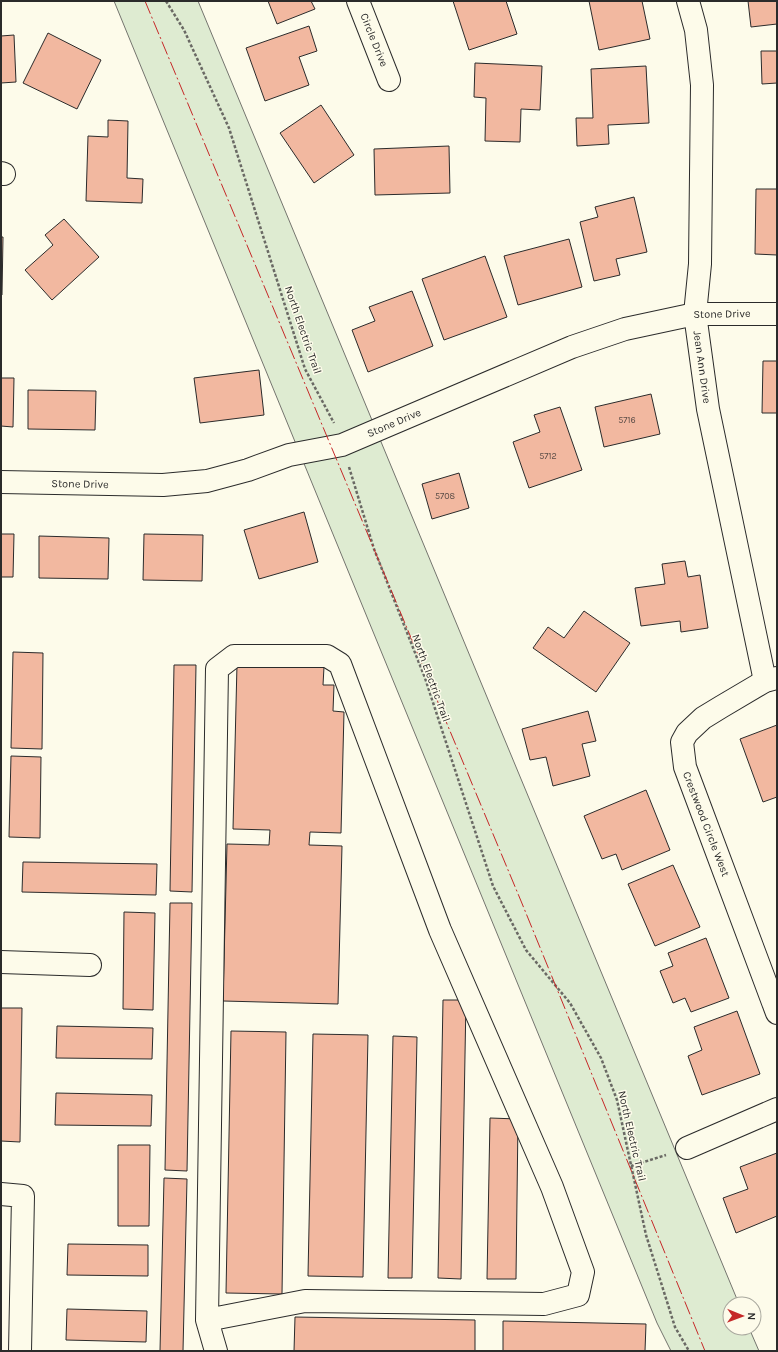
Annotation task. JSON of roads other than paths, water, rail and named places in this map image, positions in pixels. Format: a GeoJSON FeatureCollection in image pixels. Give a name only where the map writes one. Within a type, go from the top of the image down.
{"type":"FeatureCollection","features":[{"type":"Feature","properties":{"kind":"street","name":"Circle Drive"},"geometry":{"type":"LineString","coordinates":[[358,1],[390,80]]}},
{"type":"Feature","properties":{"kind":"street","name":"Jean Ann Drive"},"geometry":{"type":"LineString","coordinates":[[688,1],[696,30],[702,85],[700,264],[695,314],[708,409],[771,680]]}},
{"type":"Feature","properties":{"kind":"street","name":"Stone Drive"},"geometry":{"type":"LineString","coordinates":[[1,482],[163,486],[207,481],[248,470],[289,455],[342,445],[572,347],[625,329],[695,314],[777,314]]}},
{"type":"Feature","properties":{"kind":"street"},"geometry":{"type":"LineString","coordinates":[[207,1320],[304,1301],[544,1304],[578,1295],[583,1272],[552,1187],[440,930],[340,664],[327,656],[234,656],[217,669],[207,1320],[216,1351]]}},
{"type":"Feature","properties":{"kind":"street","name":"Crestwood Circle West"},"geometry":{"type":"LineString","coordinates":[[771,680],[703,718],[687,733],[682,742],[685,767],[777,1013]]}},
{"type":"Feature","properties":{"kind":"street"},"geometry":{"type":"LineString","coordinates":[[1,962],[90,965]]}},
{"type":"Feature","properties":{"kind":"street"},"geometry":{"type":"LineString","coordinates":[[687,1148],[777,1109]]}},
{"type":"Feature","properties":{"kind":"street"},"geometry":{"type":"LineString","coordinates":[[1,1194],[22,1196],[20,1351]]}}]}
